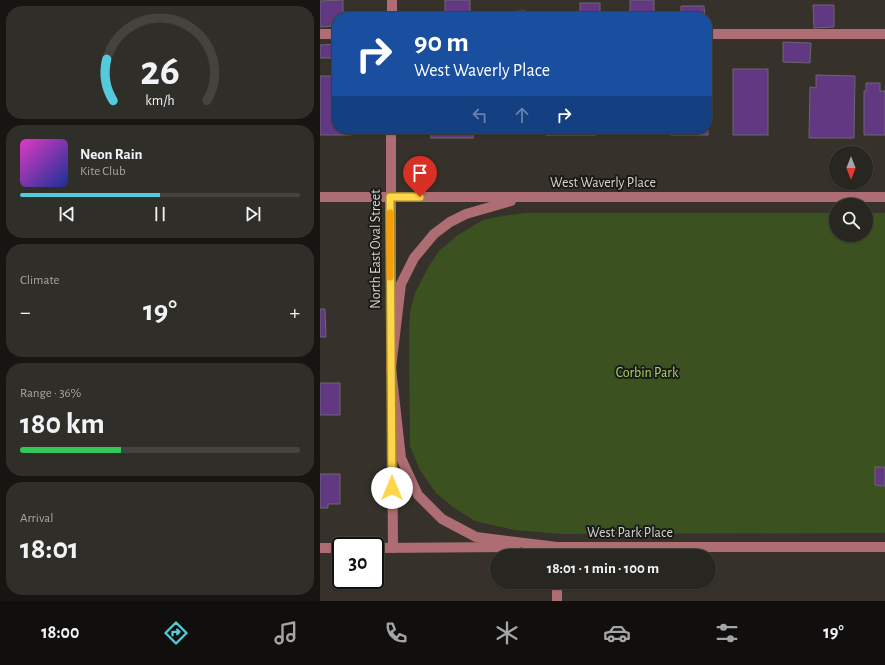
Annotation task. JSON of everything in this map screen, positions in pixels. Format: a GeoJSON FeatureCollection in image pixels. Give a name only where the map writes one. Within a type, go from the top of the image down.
{"type":"FeatureCollection","features":[{"type":"Feature","properties":{"kind":"street"},"geometry":{"type":"LineString","coordinates":[[392,0],[392,12]]}},
{"type":"Feature","properties":{"kind":"street"},"geometry":{"type":"LineString","coordinates":[[320,34],[332,34]]}},
{"type":"Feature","properties":{"kind":"street"},"geometry":{"type":"LineString","coordinates":[[712,34],[885,34]]}},
{"type":"Feature","properties":{"kind":"street","name":"North East Oval Street"},"geometry":{"type":"LineString","coordinates":[[391,134],[390,197],[393,548]]}},
{"type":"Feature","properties":{"kind":"street","name":"West Waverly Place"},"geometry":{"type":"LineString","coordinates":[[320,197],[885,198]]}},
{"type":"Feature","properties":{"kind":"street","name":"North East Oval Street"},"geometry":{"type":"LineString","coordinates":[[525,197],[466,214],[450,222],[434,234],[414,258],[402,284],[391,368],[402,458],[418,495],[442,519],[476,537],[541,549]]}},
{"type":"Feature","properties":{"kind":"street","name":"West Park Place"},"geometry":{"type":"LineString","coordinates":[[716,550],[885,547]]}},
{"type":"Feature","properties":{"kind":"street"},"geometry":{"type":"LineString","coordinates":[[320,548],[332,548]]}},
{"type":"Feature","properties":{"kind":"street","name":"West Park Place"},"geometry":{"type":"LineString","coordinates":[[384,548],[490,550]]}},
{"type":"Feature","properties":{"kind":"street"},"geometry":{"type":"LineString","coordinates":[[557,589],[557,601]]}},
{"type":"Feature","properties":{"kind":"green space","name":"Corbin Park"},"geometry":{"type":"Polygon","coordinates":[[[525,213],[829,213],[829,242],[873,242],[873,213],[885,213],[885,533],[562,534],[514,530],[475,521],[453,507],[436,493],[420,470],[410,446],[410,312],[415,293],[429,266],[439,251],[458,235],[483,220],[525,213]]]}},
{"type":"Feature","properties":{"kind":"building"},"geometry":{"type":"Polygon","coordinates":[[[343,0],[343,12],[332,12],[332,26],[320,27],[320,1],[343,0]]]}},
{"type":"Feature","properties":{"kind":"building"},"geometry":{"type":"Polygon","coordinates":[[[445,0],[470,0],[470,12],[445,12],[445,0]]]}},
{"type":"Feature","properties":{"kind":"building"},"geometry":{"type":"Polygon","coordinates":[[[630,0],[654,0],[654,12],[630,12],[630,0]]]}},
{"type":"Feature","properties":{"kind":"building"},"geometry":{"type":"Polygon","coordinates":[[[580,3],[600,3],[600,12],[580,12],[580,3]]]}},
{"type":"Feature","properties":{"kind":"building"},"geometry":{"type":"Polygon","coordinates":[[[813,5],[834,5],[834,27],[814,28],[813,5]]]}},
{"type":"Feature","properties":{"kind":"building"},"geometry":{"type":"Polygon","coordinates":[[[681,6],[704,6],[705,12],[681,12],[681,6]]]}},
{"type":"Feature","properties":{"kind":"building"},"geometry":{"type":"Polygon","coordinates":[[[525,11],[525,12],[503,12],[525,11]]]}},
{"type":"Feature","properties":{"kind":"building"},"geometry":{"type":"Polygon","coordinates":[[[783,42],[811,43],[810,63],[783,62],[783,42]]]}},
{"type":"Feature","properties":{"kind":"building"},"geometry":{"type":"Polygon","coordinates":[[[332,44],[332,58],[320,58],[320,45],[332,44]]]}},
{"type":"Feature","properties":{"kind":"building"},"geometry":{"type":"Polygon","coordinates":[[[733,69],[768,69],[768,135],[733,135],[733,69]]]}},
{"type":"Feature","properties":{"kind":"building"},"geometry":{"type":"Polygon","coordinates":[[[816,75],[855,76],[854,138],[809,138],[810,87],[816,88],[816,75]]]}},
{"type":"Feature","properties":{"kind":"building"},"geometry":{"type":"Polygon","coordinates":[[[320,76],[332,76],[332,134],[351,135],[320,135],[320,76]]]}},
{"type":"Feature","properties":{"kind":"building"},"geometry":{"type":"Polygon","coordinates":[[[866,83],[880,83],[880,91],[885,91],[885,135],[864,135],[864,91],[866,91],[866,83]]]}},
{"type":"Feature","properties":{"kind":"building"},"geometry":{"type":"Polygon","coordinates":[[[431,134],[473,134],[473,138],[431,138],[431,134]]]}},
{"type":"Feature","properties":{"kind":"building"},"geometry":{"type":"Polygon","coordinates":[[[546,134],[595,134],[595,135],[546,134]]]}},
{"type":"Feature","properties":{"kind":"building"},"geometry":{"type":"Polygon","coordinates":[[[708,134],[708,135],[671,135],[708,134]]]}},
{"type":"Feature","properties":{"kind":"building"},"geometry":{"type":"Polygon","coordinates":[[[320,309],[325,309],[326,337],[320,337],[320,309]]]}},
{"type":"Feature","properties":{"kind":"building"},"geometry":{"type":"Polygon","coordinates":[[[320,383],[340,383],[340,415],[320,415],[320,383]]]}},
{"type":"Feature","properties":{"kind":"building"},"geometry":{"type":"Polygon","coordinates":[[[875,467],[885,467],[885,486],[875,485],[875,467]]]}},
{"type":"Feature","properties":{"kind":"building"},"geometry":{"type":"Polygon","coordinates":[[[320,474],[340,474],[340,504],[328,504],[328,508],[320,508],[320,474]]]}},
{"type":"Feature","properties":{"kind":"slow traffic"},"geometry":{"type":"LineString","coordinates":[[390,213],[390,277]]}},
{"type":"Feature","properties":{"kind":"route"},"geometry":{"type":"LineString","coordinates":[[392,488],[390,197],[420,197]]}}]}
